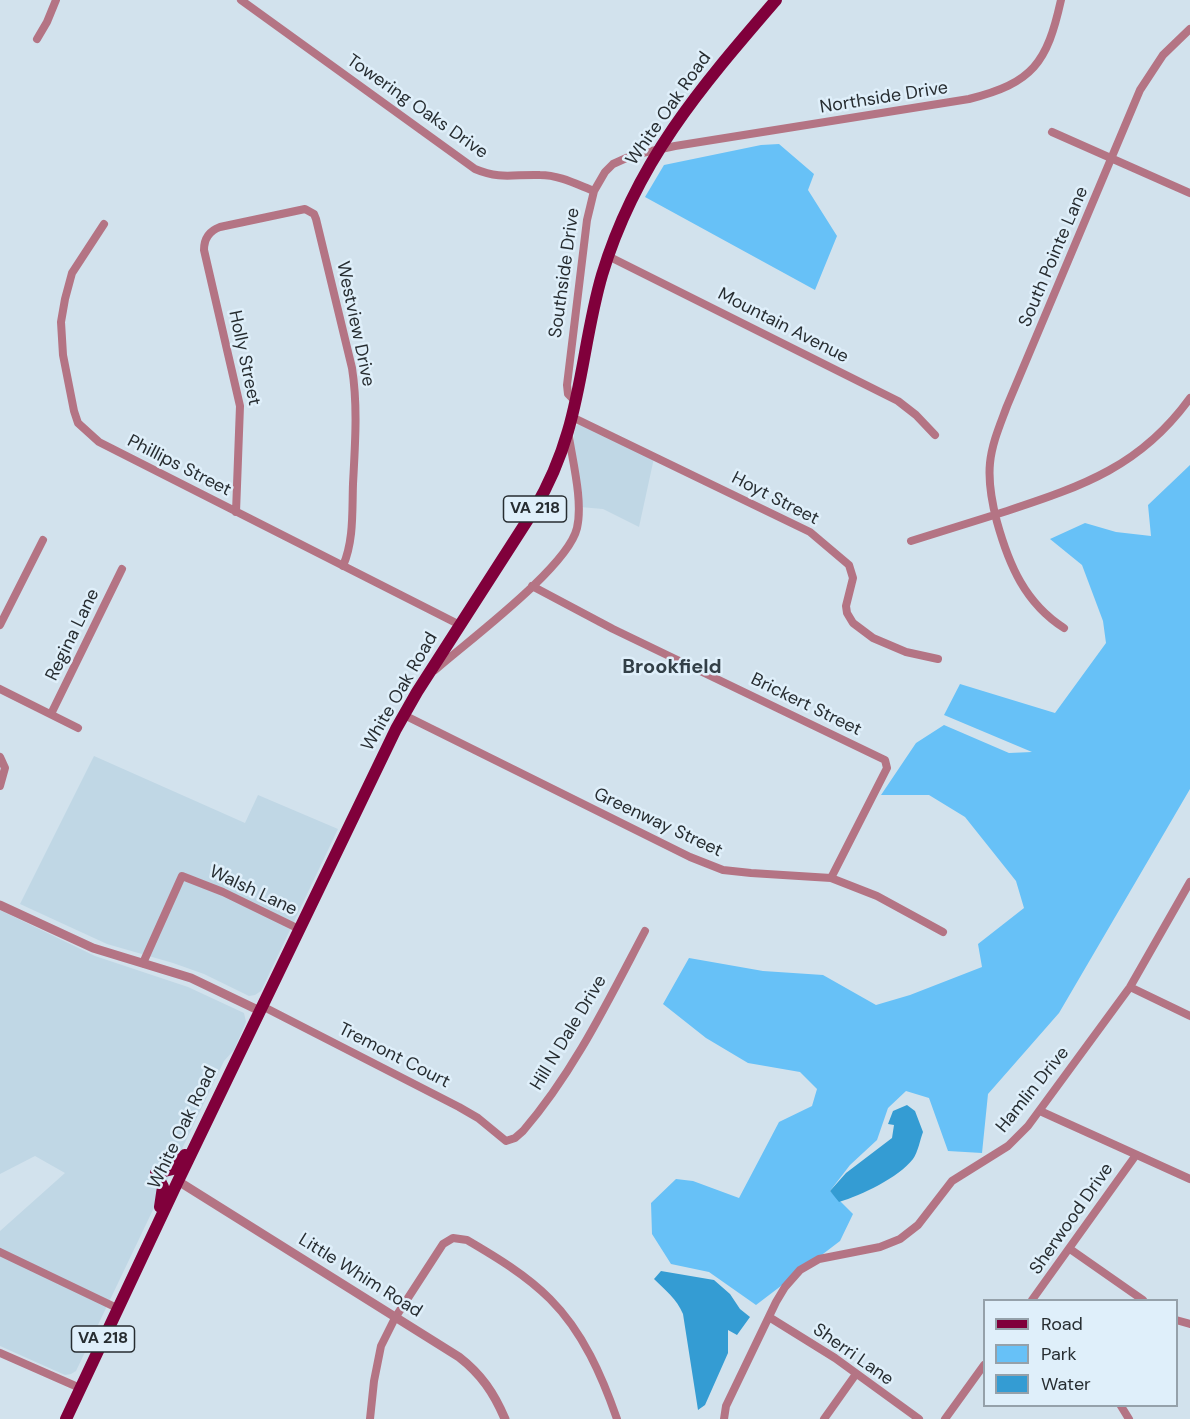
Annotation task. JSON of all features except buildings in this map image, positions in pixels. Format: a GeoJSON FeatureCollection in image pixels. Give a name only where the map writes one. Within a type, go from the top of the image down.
{"type":"FeatureCollection","features":[{"type":"Feature","properties":{"kind":"main road","name":"White Oak Road"},"geometry":{"type":"LineString","coordinates":[[66,1419],[156,1226],[404,715],[542,496],[568,433],[601,279],[625,212],[658,150],[706,84],[776,0]]}},
{"type":"Feature","properties":{"kind":"main road"},"geometry":{"type":"LineString","coordinates":[[156,1226],[163,1187],[156,1173],[169,1172],[177,1166],[202,1131]]}},
{"type":"Feature","properties":{"kind":"street"},"geometry":{"type":"LineString","coordinates":[[37,39],[56,0]]}},
{"type":"Feature","properties":{"kind":"street","name":"Towering Oaks Drive"},"geometry":{"type":"LineString","coordinates":[[241,0],[475,169],[503,177],[554,176],[594,191]]}},
{"type":"Feature","properties":{"kind":"street","name":"Northside Drive"},"geometry":{"type":"LineString","coordinates":[[658,150],[969,99],[999,90],[1022,79],[1042,58],[1052,33],[1060,0]]}},
{"type":"Feature","properties":{"kind":"street","name":"South Pointe Lane"},"geometry":{"type":"LineString","coordinates":[[1064,628],[1038,608],[1017,579],[1010,564],[995,514],[989,480],[994,440],[1146,79],[1163,55],[1190,29]]}},
{"type":"Feature","properties":{"kind":"street"},"geometry":{"type":"LineString","coordinates":[[1052,132],[1190,193]]}},
{"type":"Feature","properties":{"kind":"street","name":"Southside Drive"},"geometry":{"type":"LineString","coordinates":[[575,401],[568,394],[567,385],[587,220],[594,191],[605,172],[613,165],[633,155],[658,150]]}},
{"type":"Feature","properties":{"kind":"street","name":"Westview Drive"},"geometry":{"type":"LineString","coordinates":[[228,225],[300,208],[310,211],[316,219],[355,389],[351,541],[343,566]]}},
{"type":"Feature","properties":{"kind":"street","name":"Phillips Street"},"geometry":{"type":"LineString","coordinates":[[104,224],[72,273],[61,322],[64,364],[78,423],[99,441],[460,625]]}},
{"type":"Feature","properties":{"kind":"street","name":"Holly Street"},"geometry":{"type":"LineString","coordinates":[[228,225],[211,232],[204,246],[240,406],[236,512]]}},
{"type":"Feature","properties":{"kind":"street","name":"Mountain Avenue"},"geometry":{"type":"LineString","coordinates":[[608,256],[898,401],[916,415],[935,435]]}},
{"type":"Feature","properties":{"kind":"street"},"geometry":{"type":"LineString","coordinates":[[910,541],[1061,494],[1104,475],[1139,451],[1190,398]]}},
{"type":"Feature","properties":{"kind":"street","name":"Hoyt Street"},"geometry":{"type":"LineString","coordinates":[[572,417],[810,532],[849,565],[853,578],[846,606],[853,624],[873,638],[906,652],[938,659]]}},
{"type":"Feature","properties":{"kind":"street"},"geometry":{"type":"LineString","coordinates":[[417,692],[434,672],[532,586],[563,554],[577,528],[576,491],[568,433]]}},
{"type":"Feature","properties":{"kind":"street"},"geometry":{"type":"LineString","coordinates":[[0,625],[43,540]]}},
{"type":"Feature","properties":{"kind":"street","name":"Regina Lane"},"geometry":{"type":"LineString","coordinates":[[51,714],[122,569]]}},
{"type":"Feature","properties":{"kind":"street","name":"Brickert Street"},"geometry":{"type":"LineString","coordinates":[[532,586],[613,628],[885,760],[887,768],[831,878]]}},
{"type":"Feature","properties":{"kind":"street"},"geometry":{"type":"LineString","coordinates":[[0,689],[78,728]]}},
{"type":"Feature","properties":{"kind":"street","name":"Greenway Street"},"geometry":{"type":"LineString","coordinates":[[404,715],[690,857],[723,870],[831,878],[877,896],[942,932]]}},
{"type":"Feature","properties":{"kind":"street"},"geometry":{"type":"LineString","coordinates":[[0,757],[5,768],[0,786]]}},
{"type":"Feature","properties":{"kind":"street","name":"Walsh Lane"},"geometry":{"type":"LineString","coordinates":[[143,963],[182,876],[223,892],[299,929]]}},
{"type":"Feature","properties":{"kind":"street","name":"Hamlin Drive"},"geometry":{"type":"LineString","coordinates":[[724,1419],[726,1406],[785,1287],[800,1270],[827,1257],[880,1247],[900,1239],[918,1225],[952,1182],[1008,1146],[1028,1126],[1130,987],[1190,882]]}},
{"type":"Feature","properties":{"kind":"street"},"geometry":{"type":"LineString","coordinates":[[0,905],[93,948],[203,983],[261,1008]]}},
{"type":"Feature","properties":{"kind":"street","name":"Hill N Dale Drive"},"geometry":{"type":"LineString","coordinates":[[507,1141],[523,1131],[560,1081],[586,1040],[645,931]]}},
{"type":"Feature","properties":{"kind":"street"},"geometry":{"type":"LineString","coordinates":[[1130,987],[1190,1016]]}},
{"type":"Feature","properties":{"kind":"street","name":"Tremont Court"},"geometry":{"type":"LineString","coordinates":[[261,1008],[459,1107],[507,1141]]}},
{"type":"Feature","properties":{"kind":"street"},"geometry":{"type":"LineString","coordinates":[[1040,1111],[1190,1179]]}},
{"type":"Feature","properties":{"kind":"street","name":"Sherwood Drive"},"geometry":{"type":"LineString","coordinates":[[1033,1299],[1136,1155]]}},
{"type":"Feature","properties":{"kind":"street","name":"Little Whim Road"},"geometry":{"type":"LineString","coordinates":[[178,1181],[472,1368],[489,1387],[505,1419]]}},
{"type":"Feature","properties":{"kind":"street"},"geometry":{"type":"LineString","coordinates":[[370,1419],[377,1358],[381,1346],[395,1318],[443,1245],[453,1238],[468,1240],[531,1283],[562,1312],[587,1349],[617,1419]]}},
{"type":"Feature","properties":{"kind":"street"},"geometry":{"type":"LineString","coordinates":[[1070,1249],[1142,1299]]}},
{"type":"Feature","properties":{"kind":"street"},"geometry":{"type":"LineString","coordinates":[[0,1252],[117,1308]]}},
{"type":"Feature","properties":{"kind":"street","name":"Sherri Lane"},"geometry":{"type":"LineString","coordinates":[[769,1317],[812,1343],[919,1419]]}},
{"type":"Feature","properties":{"kind":"street"},"geometry":{"type":"LineString","coordinates":[[0,1353],[80,1388]]}},
{"type":"Feature","properties":{"kind":"street"},"geometry":{"type":"LineString","coordinates":[[945,1419],[983,1366]]}},
{"type":"Feature","properties":{"kind":"street"},"geometry":{"type":"LineString","coordinates":[[824,1419],[856,1374]]}},
{"type":"Feature","properties":{"kind":"shaded area"},"geometry":{"type":"Polygon","coordinates":[[[578,424],[654,458],[639,527],[603,509],[580,507],[573,445],[575,427],[578,424]]]}},
{"type":"Feature","properties":{"kind":"shaded area"},"geometry":{"type":"Polygon","coordinates":[[[94,756],[245,823],[258,795],[338,829],[261,991],[249,996],[204,974],[107,944],[20,904],[94,756]]]}},
{"type":"Feature","properties":{"kind":"shaded area"},"geometry":{"type":"Polygon","coordinates":[[[0,910],[95,956],[188,987],[244,1013],[246,1022],[234,1050],[224,1061],[76,1371],[65,1375],[0,1346],[0,1231],[65,1173],[35,1156],[0,1174],[0,910]]]}},
{"type":"Feature","properties":{"kind":"green space"},"geometry":{"type":"Polygon","coordinates":[[[779,144],[814,174],[808,190],[837,236],[815,290],[645,197],[664,165],[761,145],[779,144]]]}},
{"type":"Feature","properties":{"kind":"green space"},"geometry":{"type":"Polygon","coordinates":[[[1190,465],[1190,789],[1059,1013],[988,1094],[982,1153],[948,1151],[929,1098],[906,1091],[888,1108],[877,1140],[850,1165],[830,1191],[853,1214],[840,1241],[756,1305],[709,1272],[671,1264],[652,1234],[651,1203],[676,1179],[693,1181],[739,1198],[779,1122],[812,1106],[817,1089],[800,1072],[748,1063],[706,1038],[663,1004],[689,958],[763,971],[823,975],[876,1005],[910,995],[982,967],[978,944],[1024,908],[1016,881],[965,817],[929,795],[881,795],[916,743],[944,725],[1009,753],[1032,752],[944,715],[960,684],[1055,713],[1106,643],[1103,621],[1082,565],[1050,539],[1085,523],[1116,532],[1151,536],[1148,505],[1190,465]]]}},
{"type":"Feature","properties":{"kind":"water"},"geometry":{"type":"Polygon","coordinates":[[[907,1105],[915,1111],[923,1132],[913,1159],[898,1173],[879,1185],[839,1202],[830,1191],[846,1173],[892,1138],[894,1125],[888,1124],[893,1111],[907,1105]]]}},
{"type":"Feature","properties":{"kind":"water"},"geometry":{"type":"Polygon","coordinates":[[[661,1271],[714,1280],[750,1317],[737,1335],[728,1330],[728,1353],[705,1405],[698,1410],[683,1314],[674,1299],[654,1279],[661,1271]]]}},
{"type":"Feature","properties":{"kind":"district","name":"Brookfield"},"geometry":{"type":"Point","coordinates":[672,668]}}]}
